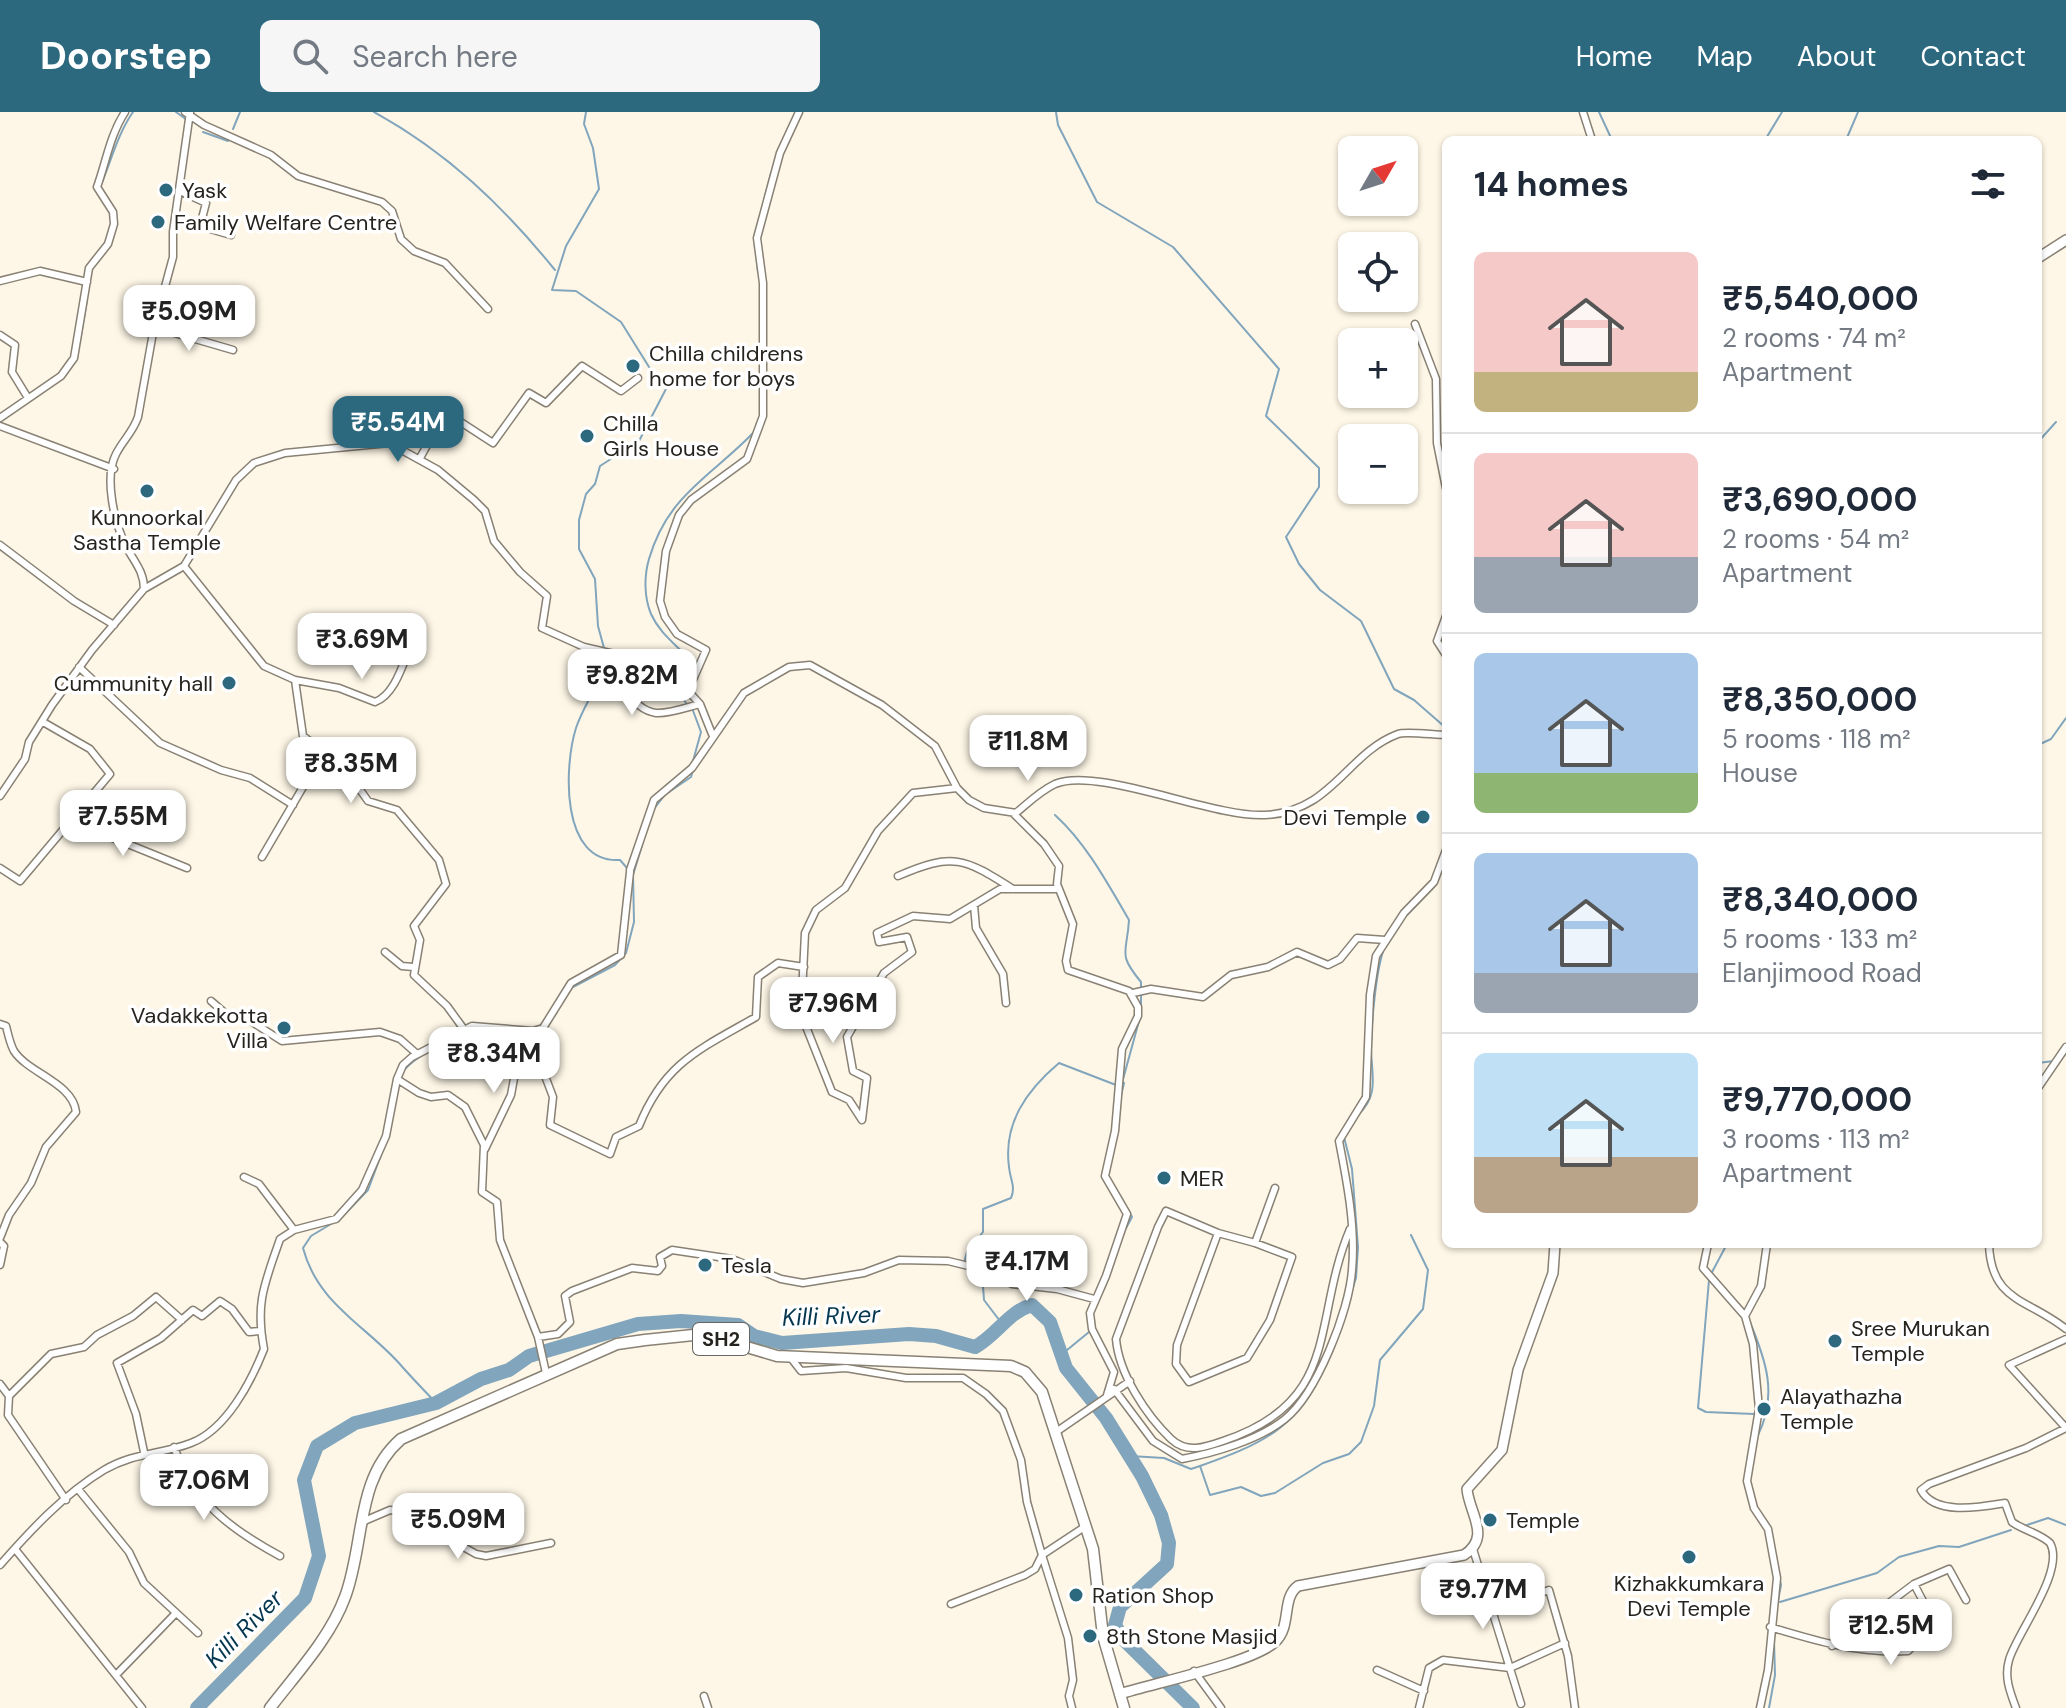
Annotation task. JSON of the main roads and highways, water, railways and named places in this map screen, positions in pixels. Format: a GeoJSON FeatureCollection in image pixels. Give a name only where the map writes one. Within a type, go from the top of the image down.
{"type":"FeatureCollection","features":[{"type":"Feature","properties":{"kind":"main road"},"geometry":{"type":"LineString","coordinates":[[2042,255],[2066,240]]}},
{"type":"Feature","properties":{"kind":"main road"},"geometry":{"type":"LineString","coordinates":[[1120,1694],[1238,1660],[1274,1643],[1286,1625],[1290,1596],[1298,1586],[1464,1555],[1473,1549],[1479,1533],[1467,1489],[1502,1450],[1518,1370],[1553,1273],[1555,1248]]}},
{"type":"Feature","properties":{"kind":"main road","name":"SH2"},"geometry":{"type":"LineString","coordinates":[[270,1708],[317,1647],[345,1599],[369,1484],[385,1456],[401,1439],[617,1344],[703,1334],[789,1356],[1011,1366],[1034,1380],[1056,1432],[1093,1549],[1103,1636],[1124,1708]]}},
{"type":"Feature","properties":{"kind":"waterway"},"geometry":{"type":"LineString","coordinates":[[100,187],[118,139],[133,112]]}},
{"type":"Feature","properties":{"kind":"waterway"},"geometry":{"type":"LineString","coordinates":[[176,112],[187,120]]}},
{"type":"Feature","properties":{"kind":"waterway"},"geometry":{"type":"LineString","coordinates":[[233,129],[240,112]]}},
{"type":"Feature","properties":{"kind":"waterway"},"geometry":{"type":"LineString","coordinates":[[374,112],[426,145],[472,182],[515,224],[555,270]]}},
{"type":"Feature","properties":{"kind":"waterway"},"geometry":{"type":"LineString","coordinates":[[586,112],[584,124],[593,148],[599,189],[566,246],[552,290],[576,291],[621,322],[654,375],[667,387],[639,441],[600,466],[595,484],[586,494],[579,520],[579,549],[595,579],[598,626],[604,648]]}},
{"type":"Feature","properties":{"kind":"waterway"},"geometry":{"type":"LineString","coordinates":[[1056,112],[1058,125],[1097,202],[1173,247],[1279,369],[1266,416],[1319,468],[1319,487],[1286,537],[1299,564],[1320,590],[1361,621],[1394,689],[1414,700],[1442,724]]}},
{"type":"Feature","properties":{"kind":"waterway"},"geometry":{"type":"LineString","coordinates":[[1599,112],[1610,136]]}},
{"type":"Feature","properties":{"kind":"waterway"},"geometry":{"type":"LineString","coordinates":[[1767,136],[1782,112]]}},
{"type":"Feature","properties":{"kind":"waterway"},"geometry":{"type":"LineString","coordinates":[[1848,136],[1858,112]]}},
{"type":"Feature","properties":{"kind":"waterway"},"geometry":{"type":"LineString","coordinates":[[203,132],[228,141]]}},
{"type":"Feature","properties":{"kind":"waterway"},"geometry":{"type":"LineString","coordinates":[[757,228],[771,173]]}},
{"type":"Feature","properties":{"kind":"waterway"},"geometry":{"type":"LineString","coordinates":[[755,242],[758,272]]}},
{"type":"Feature","properties":{"kind":"waterway"},"geometry":{"type":"LineString","coordinates":[[80,341],[87,300]]}},
{"type":"Feature","properties":{"kind":"waterway"},"geometry":{"type":"LineString","coordinates":[[21,407],[39,395]]}},
{"type":"Feature","properties":{"kind":"waterway"},"geometry":{"type":"LineString","coordinates":[[2042,438],[2056,422]]}},
{"type":"Feature","properties":{"kind":"waterway"},"geometry":{"type":"LineString","coordinates":[[687,704],[676,684],[691,661],[664,633],[651,614],[646,594],[647,566],[657,537],[679,502],[754,432]]}},
{"type":"Feature","properties":{"kind":"waterway"},"geometry":{"type":"LineString","coordinates":[[605,654],[572,745],[569,765],[571,810],[586,846],[600,857],[620,860],[627,868]]}},
{"type":"Feature","properties":{"kind":"waterway"},"geometry":{"type":"LineString","coordinates":[[692,708],[701,732],[693,761]]}},
{"type":"Feature","properties":{"kind":"waterway"},"geometry":{"type":"LineString","coordinates":[[2042,743],[2051,739],[2066,718]]}},
{"type":"Feature","properties":{"kind":"waterway"},"geometry":{"type":"LineString","coordinates":[[669,792],[691,777],[694,767]]}},
{"type":"Feature","properties":{"kind":"waterway"},"geometry":{"type":"LineString","coordinates":[[653,810],[664,796]]}},
{"type":"Feature","properties":{"kind":"waterway"},"geometry":{"type":"LineString","coordinates":[[1055,815],[1086,851],[1129,920],[1125,953],[1141,982],[1141,1007]]}},
{"type":"Feature","properties":{"kind":"waterway"},"geometry":{"type":"LineString","coordinates":[[573,987],[615,965],[626,953],[634,922],[633,875],[643,842]]}},
{"type":"Feature","properties":{"kind":"waterway"},"geometry":{"type":"LineString","coordinates":[[1440,874],[1442,870]]}},
{"type":"Feature","properties":{"kind":"waterway"},"geometry":{"type":"LineString","coordinates":[[1405,917],[1434,887]]}},
{"type":"Feature","properties":{"kind":"waterway"},"geometry":{"type":"LineString","coordinates":[[1358,1115],[1372,1093],[1373,1013],[1384,949]]}},
{"type":"Feature","properties":{"kind":"waterway"},"geometry":{"type":"LineString","coordinates":[[547,1027],[557,1012]]}},
{"type":"Feature","properties":{"kind":"waterway"},"geometry":{"type":"LineString","coordinates":[[1122,1083],[1139,1021]]}},
{"type":"Feature","properties":{"kind":"waterway"},"geometry":{"type":"LineString","coordinates":[[403,1071],[416,1059],[446,1044],[477,1038],[527,1036]]}},
{"type":"Feature","properties":{"kind":"waterway"},"geometry":{"type":"LineString","coordinates":[[2042,1062],[2054,1061]]}},
{"type":"Feature","properties":{"kind":"waterway"},"geometry":{"type":"LineString","coordinates":[[1003,1325],[984,1300],[983,1286],[972,1278],[964,1263],[967,1252],[983,1232],[983,1209],[1011,1198],[1013,1187],[1008,1151],[1020,1109],[1037,1084],[1059,1063],[1116,1085]]}},
{"type":"Feature","properties":{"kind":"waterway"},"geometry":{"type":"LineString","coordinates":[[1121,1096],[1124,1083]]}},
{"type":"Feature","properties":{"kind":"waterway"},"geometry":{"type":"LineString","coordinates":[[1344,1137],[1352,1169],[1358,1247],[1356,1278],[1349,1300]]}},
{"type":"Feature","properties":{"kind":"waterway"},"geometry":{"type":"LineString","coordinates":[[341,1218],[368,1190],[387,1139]]}},
{"type":"Feature","properties":{"kind":"waterway"},"geometry":{"type":"LineString","coordinates":[[1121,1197],[1132,1217],[1125,1230]]}},
{"type":"Feature","properties":{"kind":"waterway"},"geometry":{"type":"LineString","coordinates":[[336,1221],[311,1236],[303,1248],[310,1267],[330,1298],[384,1348],[436,1403]]}},
{"type":"Feature","properties":{"kind":"waterway"},"geometry":{"type":"LineString","coordinates":[[1130,1456],[1164,1458],[1191,1469],[1200,1466],[1210,1495],[1241,1487],[1261,1496],[1275,1493],[1323,1463],[1349,1454],[1361,1442],[1374,1406],[1380,1360],[1423,1309],[1428,1270],[1411,1235]]}},
{"type":"Feature","properties":{"kind":"waterway"},"geometry":{"type":"LineString","coordinates":[[1711,1274],[1725,1248]]}},
{"type":"Feature","properties":{"kind":"waterway"},"geometry":{"type":"LineString","coordinates":[[1757,1300],[1764,1288],[1767,1265]]}},
{"type":"Feature","properties":{"kind":"waterway"},"geometry":{"type":"LineString","coordinates":[[1102,1293],[1109,1277]]}},
{"type":"Feature","properties":{"kind":"waterway"},"geometry":{"type":"LineString","coordinates":[[1709,1280],[1698,1408],[1706,1412],[1754,1414]]}},
{"type":"Feature","properties":{"kind":"waterway","name":"Killi River"},"geometry":{"type":"LineString","coordinates":[[197,1708],[305,1598],[319,1556],[304,1480],[317,1446],[355,1423],[436,1403],[481,1379],[509,1370],[529,1356],[638,1324],[681,1321],[738,1325],[754,1336],[782,1343],[909,1334],[936,1336],[975,1347],[1016,1313],[1032,1305],[1050,1322],[1066,1368],[1106,1418],[1142,1476],[1161,1515],[1169,1543],[1167,1564],[1120,1607],[1115,1625],[1123,1639],[1193,1708]]}},
{"type":"Feature","properties":{"kind":"waterway"},"geometry":{"type":"LineString","coordinates":[[1749,1320],[1765,1363],[1767,1378],[1767,1406],[1758,1435]]}},
{"type":"Feature","properties":{"kind":"waterway"},"geometry":{"type":"LineString","coordinates":[[1061,1355],[1089,1332]]}},
{"type":"Feature","properties":{"kind":"waterway"},"geometry":{"type":"LineString","coordinates":[[1200,1466],[1240,1451],[1274,1432],[1302,1406],[1323,1369]]}},
{"type":"Feature","properties":{"kind":"waterway"},"geometry":{"type":"LineString","coordinates":[[2027,1525],[2048,1518],[2066,1525]]}},
{"type":"Feature","properties":{"kind":"waterway"},"geometry":{"type":"LineString","coordinates":[[1780,1602],[1877,1573],[1899,1557],[1939,1546],[1959,1547],[2011,1530]]}},
{"type":"Feature","properties":{"kind":"waterway"},"geometry":{"type":"LineString","coordinates":[[1777,1606],[1781,1585],[1778,1570]]}},
{"type":"Feature","properties":{"kind":"waterway"},"geometry":{"type":"LineString","coordinates":[[1769,1708],[1775,1675],[1774,1640]]}},
{"type":"Feature","properties":{"kind":"place","name":"Yask"},"geometry":{"type":"Point","coordinates":[166,190]}},
{"type":"Feature","properties":{"kind":"place","name":"Family Welfare Centre"},"geometry":{"type":"Point","coordinates":[158,222]}},
{"type":"Feature","properties":{"kind":"place","name":"Chilla childrens home for boys"},"geometry":{"type":"Point","coordinates":[633,366]}},
{"type":"Feature","properties":{"kind":"place","name":"Chilla Girls House"},"geometry":{"type":"Point","coordinates":[587,436]}},
{"type":"Feature","properties":{"kind":"place","name":"Kunnoorkal Sastha Temple"},"geometry":{"type":"Point","coordinates":[147,491]}},
{"type":"Feature","properties":{"kind":"place","name":"Cummunity hall"},"geometry":{"type":"Point","coordinates":[229,683]}},
{"type":"Feature","properties":{"kind":"place","name":"Devi Temple"},"geometry":{"type":"Point","coordinates":[1423,817]}},
{"type":"Feature","properties":{"kind":"place","name":"Vadakkekotta Villa"},"geometry":{"type":"Point","coordinates":[284,1028]}},
{"type":"Feature","properties":{"kind":"place","name":"MER"},"geometry":{"type":"Point","coordinates":[1164,1178]}},
{"type":"Feature","properties":{"kind":"place","name":"Tesla"},"geometry":{"type":"Point","coordinates":[705,1265]}},
{"type":"Feature","properties":{"kind":"place","name":"Sree Murukan Temple"},"geometry":{"type":"Point","coordinates":[1835,1341]}},
{"type":"Feature","properties":{"kind":"place","name":"Alayathazha Temple"},"geometry":{"type":"Point","coordinates":[1764,1409]}},
{"type":"Feature","properties":{"kind":"place","name":"Temple"},"geometry":{"type":"Point","coordinates":[1490,1520]}},
{"type":"Feature","properties":{"kind":"place","name":"Kizhakkumkara Devi Temple"},"geometry":{"type":"Point","coordinates":[1689,1557]}},
{"type":"Feature","properties":{"kind":"place","name":"Ration Shop"},"geometry":{"type":"Point","coordinates":[1076,1595]}},
{"type":"Feature","properties":{"kind":"place","name":"8th Stone Masjid"},"geometry":{"type":"Point","coordinates":[1090,1636]}}]}
